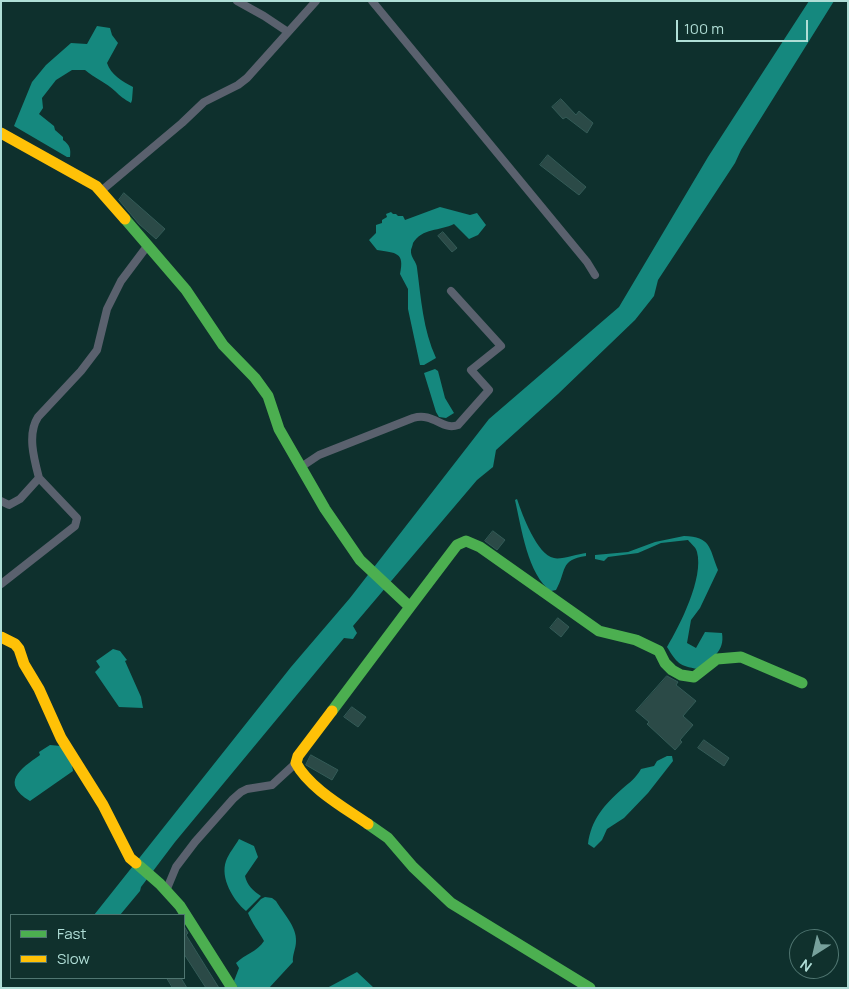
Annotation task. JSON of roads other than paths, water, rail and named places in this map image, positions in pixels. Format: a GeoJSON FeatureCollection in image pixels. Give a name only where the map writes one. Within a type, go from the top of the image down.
{"type":"FeatureCollection","features":[{"type":"Feature","properties":{"kind":"street"},"geometry":{"type":"LineString","coordinates":[[237,1],[288,32]]}},
{"type":"Feature","properties":{"kind":"street"},"geometry":{"type":"LineString","coordinates":[[101,191],[182,123],[204,102],[238,85],[247,78],[316,1]]}},
{"type":"Feature","properties":{"kind":"street"},"geometry":{"type":"LineString","coordinates":[[372,1],[587,262],[595,276]]}},
{"type":"Feature","properties":{"kind":"street"},"geometry":{"type":"LineString","coordinates":[[1,133],[96,186],[148,245],[186,290],[223,345],[255,378],[268,396],[279,429],[325,509],[360,560],[410,607]]}},
{"type":"Feature","properties":{"kind":"street"},"geometry":{"type":"LineString","coordinates":[[1,584],[75,526],[77,518],[39,478],[33,445],[33,425],[97,350],[107,309],[121,281],[148,245]]}},
{"type":"Feature","properties":{"kind":"street"},"geometry":{"type":"LineString","coordinates":[[301,467],[319,455],[422,415],[447,426],[458,425],[489,390],[471,370],[501,346],[450,291]]}},
{"type":"Feature","properties":{"kind":"street"},"geometry":{"type":"LineString","coordinates":[[1,501],[8,505],[20,499],[39,478]]}},
{"type":"Feature","properties":{"kind":"street"},"geometry":{"type":"LineString","coordinates":[[163,888],[195,842],[233,799],[247,789],[272,785],[296,763],[298,756],[457,545],[466,541],[480,547],[599,631],[636,640],[659,651],[665,665],[673,672],[694,677],[717,659],[741,657],[802,683]]}},
{"type":"Feature","properties":{"kind":"street"},"geometry":{"type":"LineString","coordinates":[[1,637],[15,644],[19,649],[24,664],[39,689],[62,738],[103,805],[130,858],[180,906],[232,988]]}},
{"type":"Feature","properties":{"kind":"street"},"geometry":{"type":"LineString","coordinates":[[296,763],[301,773],[329,797],[388,838],[413,867],[451,903],[590,988]]}}]}
